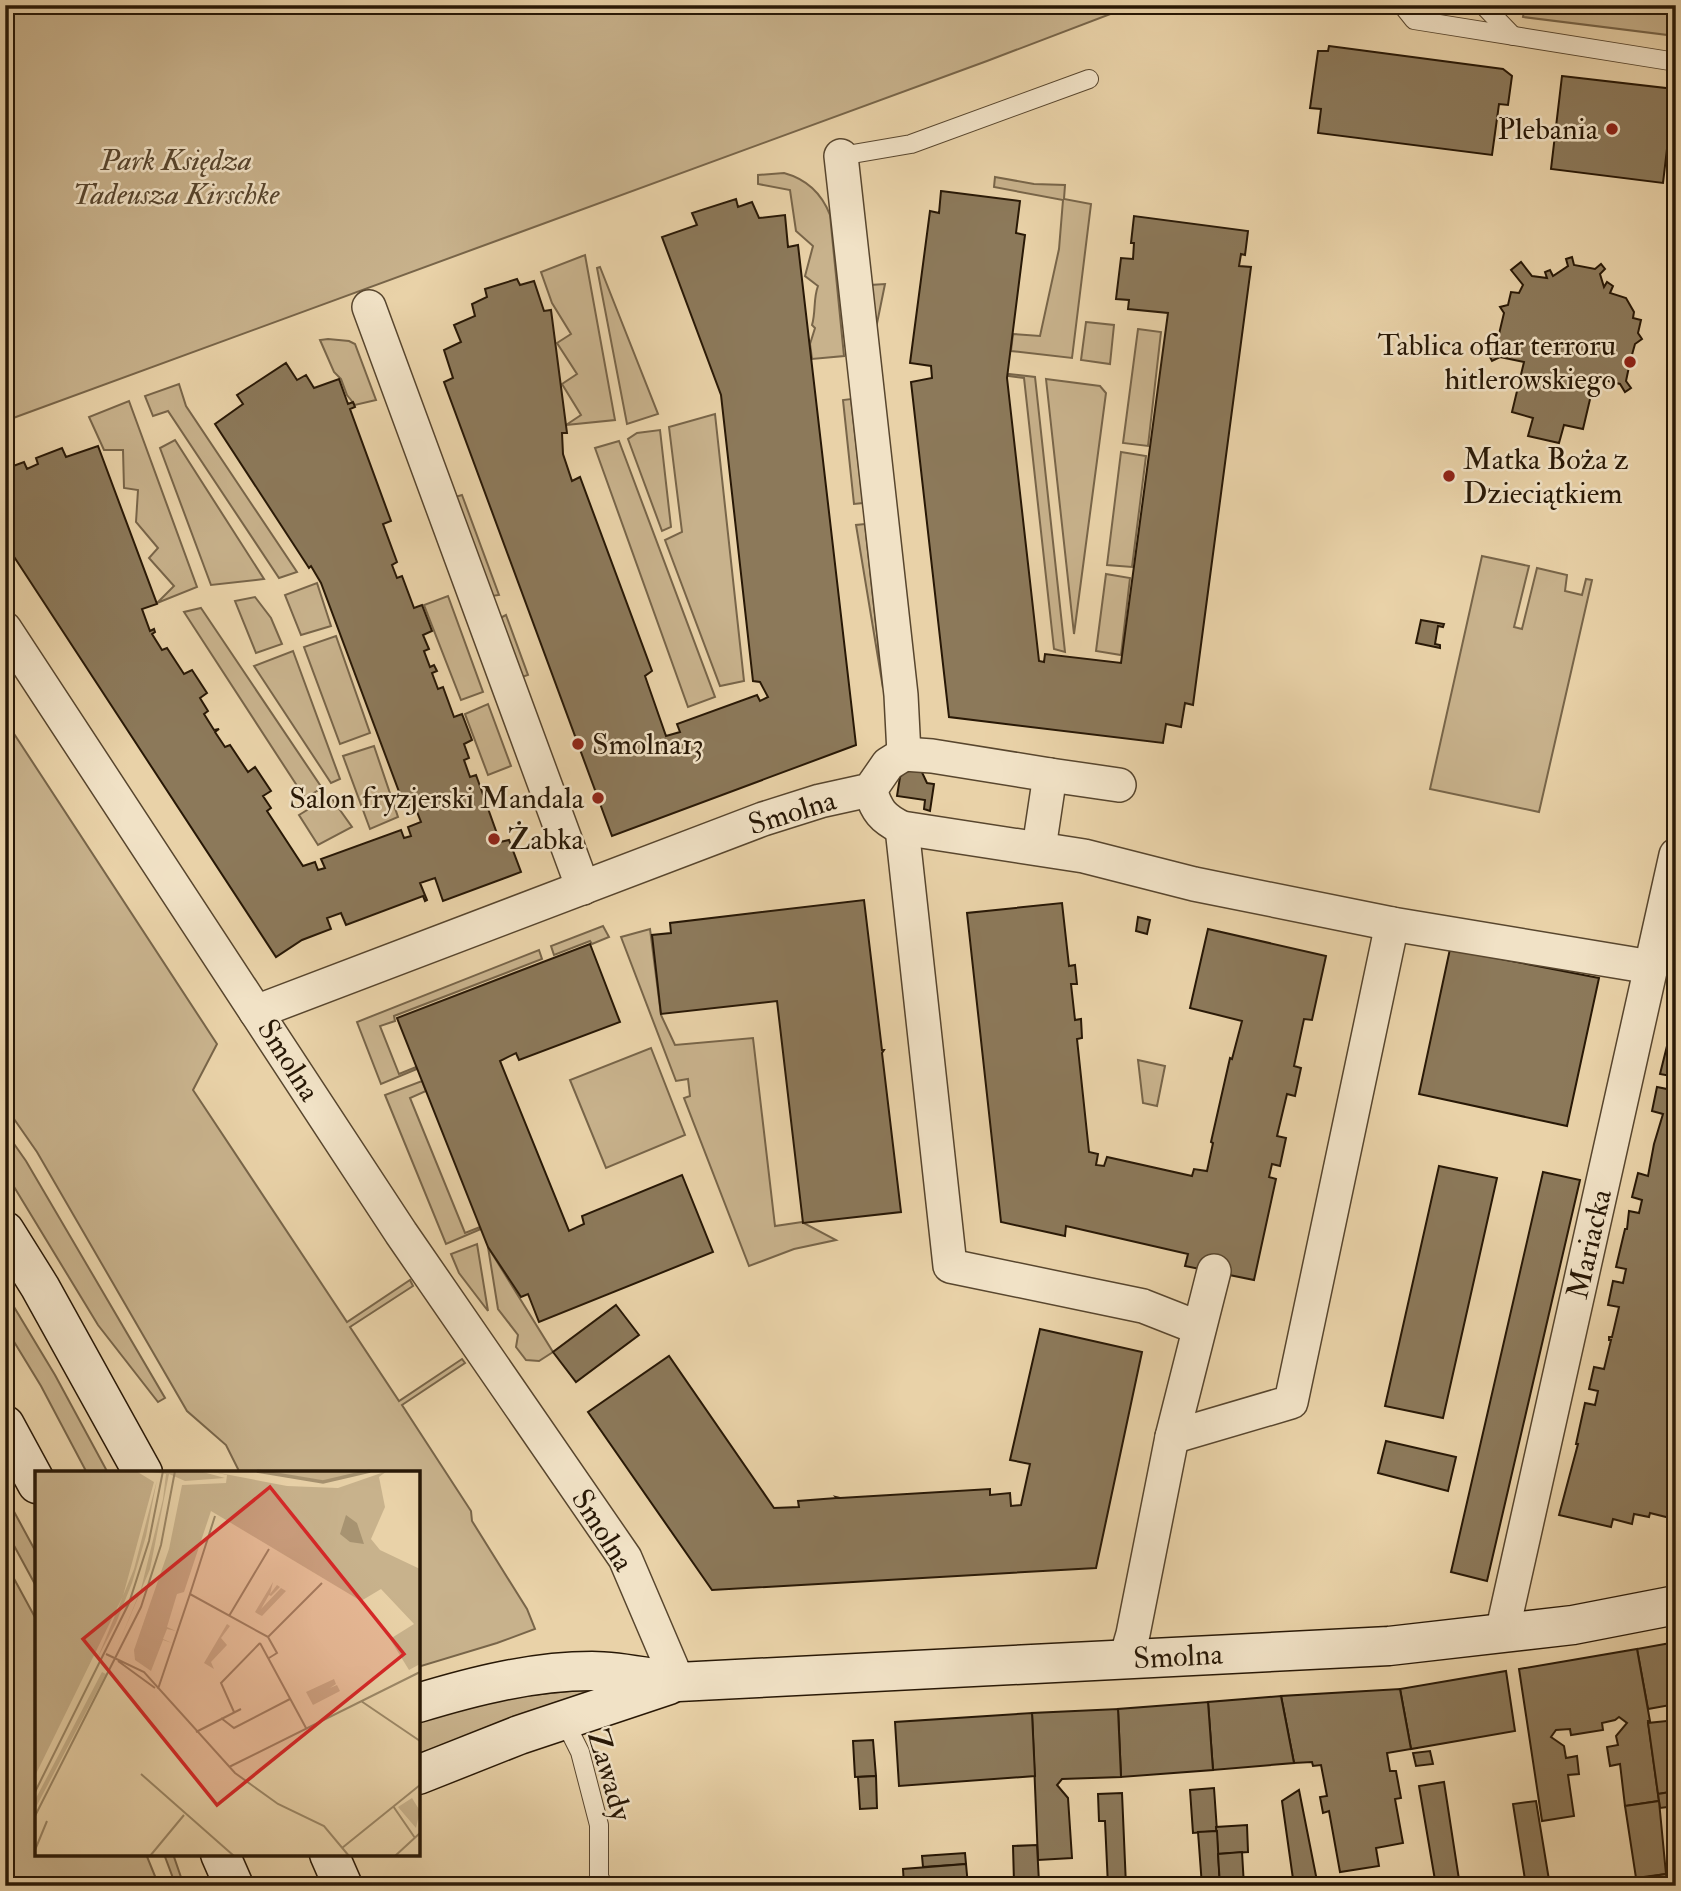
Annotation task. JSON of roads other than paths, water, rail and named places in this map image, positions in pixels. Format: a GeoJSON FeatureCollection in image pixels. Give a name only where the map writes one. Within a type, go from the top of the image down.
{"type":"FeatureCollection","features":[{"type":"Feature","properties":{"kind":"street"},"geometry":{"type":"LineString","coordinates":[[841,156],[901,695],[904,754],[1119,785]]}},
{"type":"Feature","properties":{"kind":"street"},"geometry":{"type":"LineString","coordinates":[[369,307],[583,888]]}},
{"type":"Feature","properties":{"kind":"street"},"geometry":{"type":"LineString","coordinates":[[5,629],[256,1012]]}},
{"type":"Feature","properties":{"kind":"street","name":"Smolna"},"geometry":{"type":"LineString","coordinates":[[678,1682],[625,1558],[401,1233],[256,1012],[763,819],[820,801],[870,790],[877,776],[888,764],[904,754]]}},
{"type":"Feature","properties":{"kind":"street"},"geometry":{"type":"LineString","coordinates":[[1039,848],[1050,775]]}},
{"type":"Feature","properties":{"kind":"street"},"geometry":{"type":"LineString","coordinates":[[870,790],[876,807],[886,820],[902,828],[1084,856],[1194,884],[1392,924],[1651,967]]}},
{"type":"Feature","properties":{"kind":"street"},"geometry":{"type":"LineString","coordinates":[[902,828],[950,1266],[1143,1306],[1199,1328]]}},
{"type":"Feature","properties":{"kind":"street","name":"Mariacka"},"geometry":{"type":"LineString","coordinates":[[1502,1633],[1676,855]]}},
{"type":"Feature","properties":{"kind":"street"},"geometry":{"type":"LineString","coordinates":[[1172,1437],[1291,1402],[1392,924]]}},
{"type":"Feature","properties":{"kind":"street"},"geometry":{"type":"LineString","coordinates":[[5,1231],[40,1287],[142,1471]]}},
{"type":"Feature","properties":{"kind":"street"},"geometry":{"type":"LineString","coordinates":[[1126,1658],[1172,1437],[1214,1271]]}},
{"type":"Feature","properties":{"kind":"street"},"geometry":{"type":"LineString","coordinates":[[5,1425],[35,1480]]}},
{"type":"Feature","properties":{"kind":"street","name":"Smolna"},"geometry":{"type":"LineString","coordinates":[[420,1702],[456,1692],[545,1675],[594,1671],[678,1682],[1389,1646],[1573,1625],[1676,1605]]}},
{"type":"Feature","properties":{"kind":"street","name":"Smolna"},"geometry":{"type":"LineString","coordinates":[[420,1774],[519,1735],[678,1682]]}},
{"type":"Feature","properties":{"kind":"street"},"geometry":{"type":"LineString","coordinates":[[221,1856],[234,1886]]}},
{"type":"Feature","properties":{"kind":"street"},"geometry":{"type":"LineString","coordinates":[[330,1856],[343,1886]]}},
{"type":"Feature","properties":{"kind":"lane"},"geometry":{"type":"LineString","coordinates":[[1402,5],[1414,20],[1676,62]]}},
{"type":"Feature","properties":{"kind":"lane"},"geometry":{"type":"LineString","coordinates":[[1483,5],[1513,36]]}},
{"type":"Feature","properties":{"kind":"lane"},"geometry":{"type":"LineString","coordinates":[[841,156],[911,144],[1089,79]]}},
{"type":"Feature","properties":{"kind":"lane","name":"Zawady"},"geometry":{"type":"LineString","coordinates":[[564,1720],[580,1752],[599,1825],[599,1877],[604,1886]]}},
{"type":"Feature","properties":{"kind":"place","name":"Plebania"},"geometry":{"type":"Point","coordinates":[1612,129]}},
{"type":"Feature","properties":{"kind":"place","name":"Tablica ofiar terroru hitlerowskiego"},"geometry":{"type":"Point","coordinates":[1630,362]}},
{"type":"Feature","properties":{"kind":"place","name":"Matka Boża z Dzieciątkiem"},"geometry":{"type":"Point","coordinates":[1449,476]}},
{"type":"Feature","properties":{"kind":"place","name":"Smolna13"},"geometry":{"type":"Point","coordinates":[578,744]}},
{"type":"Feature","properties":{"kind":"place","name":"Salon fryzjerski Mandala"},"geometry":{"type":"Point","coordinates":[598,798]}},
{"type":"Feature","properties":{"kind":"place","name":"Żabka"},"geometry":{"type":"Point","coordinates":[494,839]}},
{"type":"Feature","properties":{"kind":"park label","name":"Park Księdza Tadeusza Kirschke"},"geometry":{"type":"Point","coordinates":[176,177]}}]}
